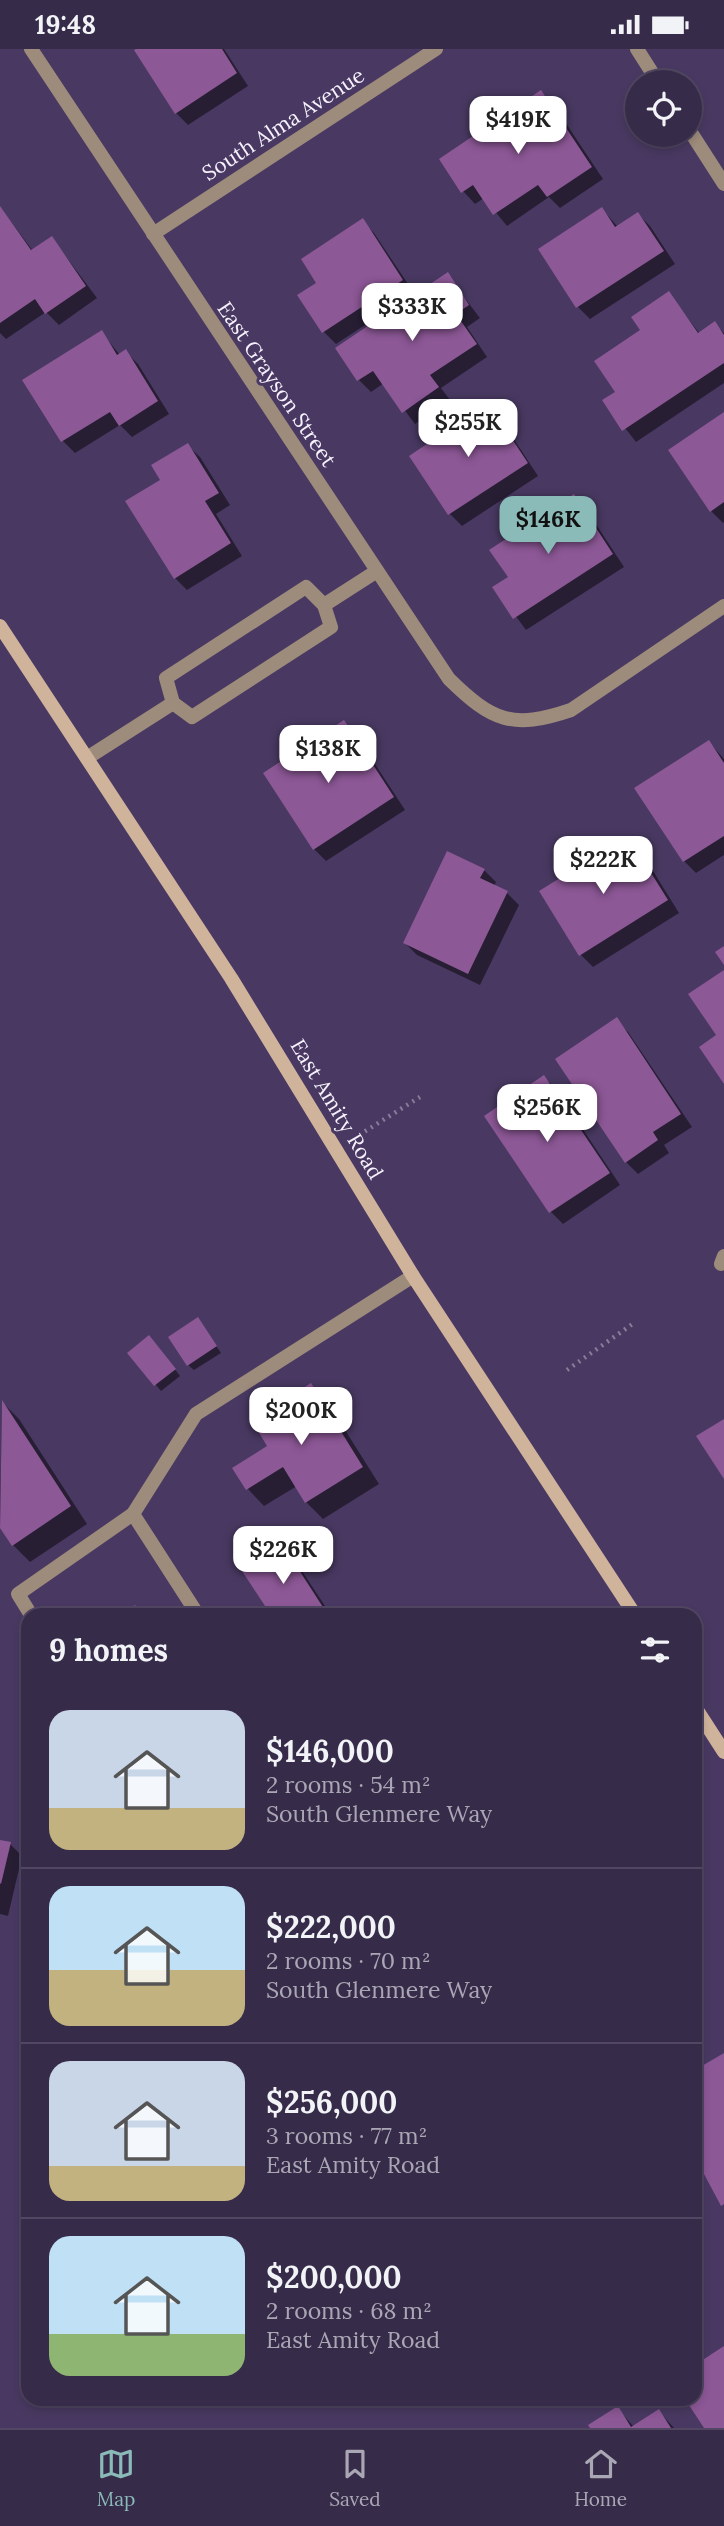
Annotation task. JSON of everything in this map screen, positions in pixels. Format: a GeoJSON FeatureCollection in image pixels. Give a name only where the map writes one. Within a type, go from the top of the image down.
{"type":"FeatureCollection","features":[{"type":"Feature","properties":{"kind":"main road","name":"East Amity Road"},"geometry":{"type":"LineString","coordinates":[[0,626],[232,978],[413,1276],[630,1608]]}},
{"type":"Feature","properties":{"kind":"main road"},"geometry":{"type":"LineString","coordinates":[[702,1718],[724,1752]]}},
{"type":"Feature","properties":{"kind":"street","name":"East Grayson Street"},"geometry":{"type":"LineString","coordinates":[[31,49],[449,679],[478,707],[509,720],[543,719],[571,710],[724,606]]}},
{"type":"Feature","properties":{"kind":"street","name":"South Alma Avenue"},"geometry":{"type":"LineString","coordinates":[[153,234],[436,49]]}},
{"type":"Feature","properties":{"kind":"street"},"geometry":{"type":"LineString","coordinates":[[637,49],[650,70]]}},
{"type":"Feature","properties":{"kind":"street"},"geometry":{"type":"LineString","coordinates":[[700,147],[724,184]]}},
{"type":"Feature","properties":{"kind":"street"},"geometry":{"type":"LineString","coordinates":[[324,605],[377,571]]}},
{"type":"Feature","properties":{"kind":"street"},"geometry":{"type":"LineString","coordinates":[[306,587],[324,605],[331,627],[192,717],[173,703],[166,678],[306,587]]}},
{"type":"Feature","properties":{"kind":"street"},"geometry":{"type":"LineString","coordinates":[[87,758],[173,703]]}},
{"type":"Feature","properties":{"kind":"street"},"geometry":{"type":"LineString","coordinates":[[27,1608],[18,1594],[133,1514],[196,1414],[413,1276]]}},
{"type":"Feature","properties":{"kind":"street"},"geometry":{"type":"LineString","coordinates":[[133,1514],[193,1608]]}},
{"type":"Feature","properties":{"kind":"path"},"geometry":{"type":"LineString","coordinates":[[338,1149],[420,1097]]}},
{"type":"Feature","properties":{"kind":"path"},"geometry":{"type":"LineString","coordinates":[[568,1370],[634,1323]]}},
{"type":"Feature","properties":{"kind":"building"},"geometry":{"type":"Polygon","coordinates":[[[222,49],[237,73],[175,114],[134,50],[222,49]]]}},
{"type":"Feature","properties":{"kind":"building"},"geometry":{"type":"Polygon","coordinates":[[[541,90],[592,167],[547,197],[538,185],[493,215],[473,185],[461,193],[439,159],[541,90]]]}},
{"type":"Feature","properties":{"kind":"building"},"geometry":{"type":"Polygon","coordinates":[[[0,206],[31,250],[52,236],[86,286],[45,314],[35,299],[0,323],[0,206]]]}},
{"type":"Feature","properties":{"kind":"building"},"geometry":{"type":"Polygon","coordinates":[[[602,207],[615,227],[638,212],[664,251],[576,308],[538,249],[602,207]]]}},
{"type":"Feature","properties":{"kind":"building"},"geometry":{"type":"Polygon","coordinates":[[[363,218],[403,280],[322,333],[297,295],[316,283],[301,259],[363,218]]]}},
{"type":"Feature","properties":{"kind":"building"},"geometry":{"type":"Polygon","coordinates":[[[448,272],[469,305],[456,314],[477,344],[430,375],[439,387],[402,413],[373,371],[357,381],[335,348],[448,272]]]}},
{"type":"Feature","properties":{"kind":"building"},"geometry":{"type":"Polygon","coordinates":[[[669,291],[698,333],[715,321],[724,335],[724,363],[622,431],[602,400],[615,392],[594,361],[640,330],[631,317],[669,291]]]}},
{"type":"Feature","properties":{"kind":"building"},"geometry":{"type":"Polygon","coordinates":[[[102,330],[117,355],[126,349],[158,401],[119,426],[110,412],[61,442],[22,380],[102,330]]]}},
{"type":"Feature","properties":{"kind":"building"},"geometry":{"type":"Polygon","coordinates":[[[488,403],[528,463],[448,515],[409,456],[488,403]]]}},
{"type":"Feature","properties":{"kind":"building"},"geometry":{"type":"Polygon","coordinates":[[[724,412],[724,502],[710,512],[668,450],[724,412]]]}},
{"type":"Feature","properties":{"kind":"building"},"geometry":{"type":"Polygon","coordinates":[[[188,443],[219,493],[205,501],[231,543],[174,579],[125,501],[160,480],[151,465],[188,443]]]}},
{"type":"Feature","properties":{"kind":"building"},"geometry":{"type":"Polygon","coordinates":[[[574,494],[613,554],[513,619],[492,587],[508,577],[489,550],[574,494]]]}},
{"type":"Feature","properties":{"kind":"building"},"geometry":{"type":"Polygon","coordinates":[[[344,720],[394,797],[313,850],[263,773],[344,720]]]}},
{"type":"Feature","properties":{"kind":"building"},"geometry":{"type":"Polygon","coordinates":[[[709,740],[724,763],[724,836],[683,862],[634,788],[709,740]]]}},
{"type":"Feature","properties":{"kind":"building"},"geometry":{"type":"Polygon","coordinates":[[[628,836],[668,900],[579,956],[539,891],[628,836]]]}},
{"type":"Feature","properties":{"kind":"building"},"geometry":{"type":"Polygon","coordinates":[[[447,851],[485,869],[480,878],[508,891],[468,974],[403,943],[447,851]]]}},
{"type":"Feature","properties":{"kind":"building"},"geometry":{"type":"Polygon","coordinates":[[[724,946],[724,965],[715,952],[724,946]]]}},
{"type":"Feature","properties":{"kind":"building"},"geometry":{"type":"Polygon","coordinates":[[[724,970],[724,1084],[699,1047],[716,1035],[688,994],[724,970]]]}},
{"type":"Feature","properties":{"kind":"building"},"geometry":{"type":"Polygon","coordinates":[[[617,1017],[681,1114],[653,1132],[658,1140],[625,1163],[555,1059],[617,1017]]]}},
{"type":"Feature","properties":{"kind":"building"},"geometry":{"type":"Polygon","coordinates":[[[544,1075],[610,1173],[549,1213],[484,1116],[544,1075]]]}},
{"type":"Feature","properties":{"kind":"building"},"geometry":{"type":"Polygon","coordinates":[[[198,1317],[217,1346],[187,1366],[168,1337],[198,1317]]]}},
{"type":"Feature","properties":{"kind":"building"},"geometry":{"type":"Polygon","coordinates":[[[149,1335],[176,1369],[154,1386],[127,1353],[149,1335]]]}},
{"type":"Feature","properties":{"kind":"building"},"geometry":{"type":"Polygon","coordinates":[[[311,1383],[363,1467],[305,1503],[283,1467],[246,1490],[232,1468],[267,1446],[252,1421],[311,1383]]]}},
{"type":"Feature","properties":{"kind":"building"},"geometry":{"type":"Polygon","coordinates":[[[2,1400],[71,1506],[12,1546],[0,1528],[2,1400]]]}},
{"type":"Feature","properties":{"kind":"building"},"geometry":{"type":"Polygon","coordinates":[[[724,1419],[724,1479],[696,1436],[724,1419]]]}},
{"type":"Feature","properties":{"kind":"building"},"geometry":{"type":"Polygon","coordinates":[[[283,1545],[324,1608],[266,1608],[242,1571],[283,1545]]]}},
{"type":"Feature","properties":{"kind":"building"},"geometry":{"type":"Polygon","coordinates":[[[0,1840],[11,1842],[1,1884],[0,1883],[0,1840]]]}},
{"type":"Feature","properties":{"kind":"building"},"geometry":{"type":"Polygon","coordinates":[[[724,2053],[724,2204],[721,2206],[702,2170],[702,2066],[724,2053]]]}},
{"type":"Feature","properties":{"kind":"building"},"geometry":{"type":"Polygon","coordinates":[[[724,2346],[724,2428],[704,2428],[690,2406],[702,2406],[702,2360],[724,2346]]]}},
{"type":"Feature","properties":{"kind":"building"},"geometry":{"type":"Polygon","coordinates":[[[618,2406],[631,2427],[659,2409],[671,2428],[590,2428],[588,2425],[618,2406]]]}}]}
